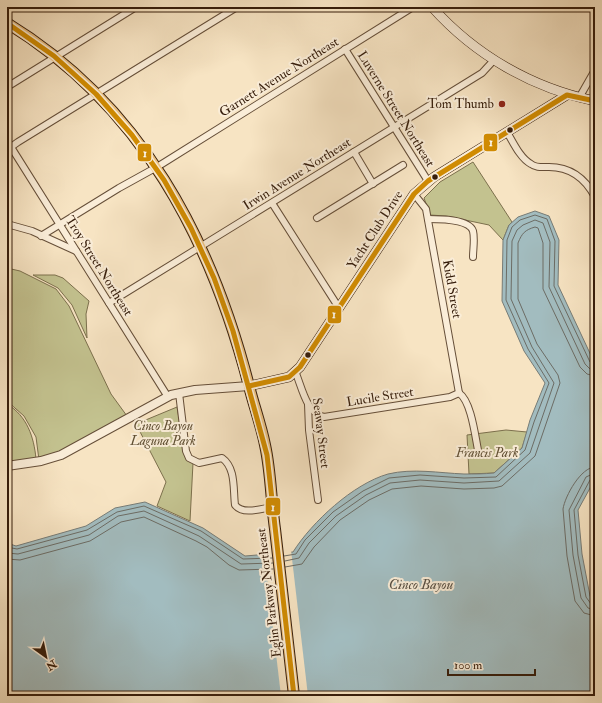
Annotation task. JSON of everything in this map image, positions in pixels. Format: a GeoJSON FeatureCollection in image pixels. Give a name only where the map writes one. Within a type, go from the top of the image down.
{"type":"FeatureCollection","features":[{"type":"Feature","properties":{"kind":"highway","name":"Eglin Parkway Northeast"},"geometry":{"type":"LineString","coordinates":[[7,23],[55,57],[96,94],[124,124],[157,167],[178,199],[201,246],[229,320],[265,446],[294,696]]}},
{"type":"Feature","properties":{"kind":"main road"},"geometry":{"type":"LineString","coordinates":[[432,7],[458,33],[494,60],[534,82],[567,95],[595,101]]}},
{"type":"Feature","properties":{"kind":"main road","name":"Yacht Club Drive"},"geometry":{"type":"LineString","coordinates":[[249,386],[289,376],[300,367],[414,194],[428,181],[567,95]]}},
{"type":"Feature","properties":{"kind":"street"},"geometry":{"type":"LineString","coordinates":[[7,87],[136,7]]}},
{"type":"Feature","properties":{"kind":"street"},"geometry":{"type":"LineString","coordinates":[[7,155],[12,148],[237,7]]}},
{"type":"Feature","properties":{"kind":"street","name":"Garnett Avenue Northeast"},"geometry":{"type":"LineString","coordinates":[[41,236],[119,188],[157,167],[413,7]]}},
{"type":"Feature","properties":{"kind":"street","name":"Luverne Street Northeast"},"geometry":{"type":"LineString","coordinates":[[345,49],[428,181]]}},
{"type":"Feature","properties":{"kind":"street","name":"Irwin Avenue Northeast"},"geometry":{"type":"LineString","coordinates":[[109,302],[482,73],[494,60]]}},
{"type":"Feature","properties":{"kind":"street"},"geometry":{"type":"LineString","coordinates":[[579,98],[595,70]]}},
{"type":"Feature","properties":{"kind":"street"},"geometry":{"type":"LineString","coordinates":[[507,132],[530,164],[536,167],[559,167],[567,169],[584,181],[595,197]]}},
{"type":"Feature","properties":{"kind":"street","name":"Troy Street Northeast"},"geometry":{"type":"LineString","coordinates":[[12,148],[168,397]]}},
{"type":"Feature","properties":{"kind":"street"},"geometry":{"type":"LineString","coordinates":[[354,152],[373,184]]}},
{"type":"Feature","properties":{"kind":"street"},"geometry":{"type":"LineString","coordinates":[[317,218],[403,165]]}},
{"type":"Feature","properties":{"kind":"street","name":"Kidd Street"},"geometry":{"type":"LineString","coordinates":[[414,194],[426,209],[459,392]]}},
{"type":"Feature","properties":{"kind":"street"},"geometry":{"type":"LineString","coordinates":[[272,203],[338,308]]}},
{"type":"Feature","properties":{"kind":"street"},"geometry":{"type":"LineString","coordinates":[[428,219],[452,220],[471,228],[474,236],[473,257]]}},
{"type":"Feature","properties":{"kind":"street"},"geometry":{"type":"LineString","coordinates":[[7,224],[32,231],[76,251]]}},
{"type":"Feature","properties":{"kind":"street","name":"Seaway Street"},"geometry":{"type":"LineString","coordinates":[[295,371],[308,404],[309,430],[318,500]]}},
{"type":"Feature","properties":{"kind":"street"},"geometry":{"type":"LineString","coordinates":[[7,466],[41,461],[61,455],[168,397],[179,393],[195,390],[249,386]]}},
{"type":"Feature","properties":{"kind":"street"},"geometry":{"type":"LineString","coordinates":[[459,392],[467,401],[478,450]]}},
{"type":"Feature","properties":{"kind":"street","name":"Lucile Street"},"geometry":{"type":"LineString","coordinates":[[308,404],[317,416],[324,417],[450,397],[459,392]]}},
{"type":"Feature","properties":{"kind":"street"},"geometry":{"type":"LineString","coordinates":[[179,393],[186,451],[189,458],[199,463],[222,458],[228,463],[231,470],[235,505],[238,509],[243,511],[272,507]]}},
{"type":"Feature","properties":{"kind":"green space"},"geometry":{"type":"Polygon","coordinates":[[[473,162],[512,222],[509,225],[503,240],[489,225],[446,216],[430,215],[424,198],[440,182],[473,162]]]}},
{"type":"Feature","properties":{"kind":"green space"},"geometry":{"type":"Polygon","coordinates":[[[7,268],[20,271],[56,289],[69,306],[111,394],[127,416],[71,447],[39,460],[36,437],[24,416],[7,401],[7,268]]]}},
{"type":"Feature","properties":{"kind":"green space"},"geometry":{"type":"Polygon","coordinates":[[[33,275],[55,275],[63,278],[89,301],[86,314],[87,338],[72,305],[58,288],[33,275]]]}},
{"type":"Feature","properties":{"kind":"green space"},"geometry":{"type":"Polygon","coordinates":[[[7,404],[20,415],[28,428],[36,459],[7,463],[7,404]]]}},
{"type":"Feature","properties":{"kind":"green space","name":"Cinco Bayou Laguna Park"},"geometry":{"type":"Polygon","coordinates":[[[177,407],[183,441],[193,463],[190,521],[157,506],[166,482],[136,424],[177,407]]]}},
{"type":"Feature","properties":{"kind":"green space","name":"Francis Park"},"geometry":{"type":"Polygon","coordinates":[[[506,430],[527,432],[522,448],[494,473],[469,474],[467,435],[506,430]]]}},
{"type":"Feature","properties":{"kind":"water","name":"Cinco Bayou"},"geometry":{"type":"Polygon","coordinates":[[[535,211],[549,216],[559,240],[558,285],[595,364],[595,479],[578,510],[582,554],[590,596],[595,603],[595,696],[7,696],[7,543],[16,546],[86,526],[115,508],[145,502],[203,528],[245,556],[293,552],[301,540],[334,506],[361,486],[375,479],[388,474],[407,471],[464,474],[494,473],[522,448],[530,420],[545,383],[524,351],[502,301],[503,240],[509,225],[518,217],[535,211]]]}},
{"type":"Feature","properties":{"kind":"pier"},"geometry":{"type":"Polygon","coordinates":[[[291,550],[308,696],[281,696],[264,552],[291,550]]]}},
{"type":"Feature","properties":{"kind":"transit line","name":"1"},"geometry":{"type":"LineString","coordinates":[[7,23],[54,56],[96,94],[132,135],[164,180],[191,228],[214,278],[233,331],[267,455],[294,696]]}},
{"type":"Feature","properties":{"kind":"transit line","name":"1"},"geometry":{"type":"LineString","coordinates":[[249,386],[289,377],[300,367],[414,194],[428,181],[567,95],[595,101]]}},
{"type":"Feature","properties":{"kind":"place","name":"Tom Thumb"},"geometry":{"type":"Point","coordinates":[502,104]}}]}
